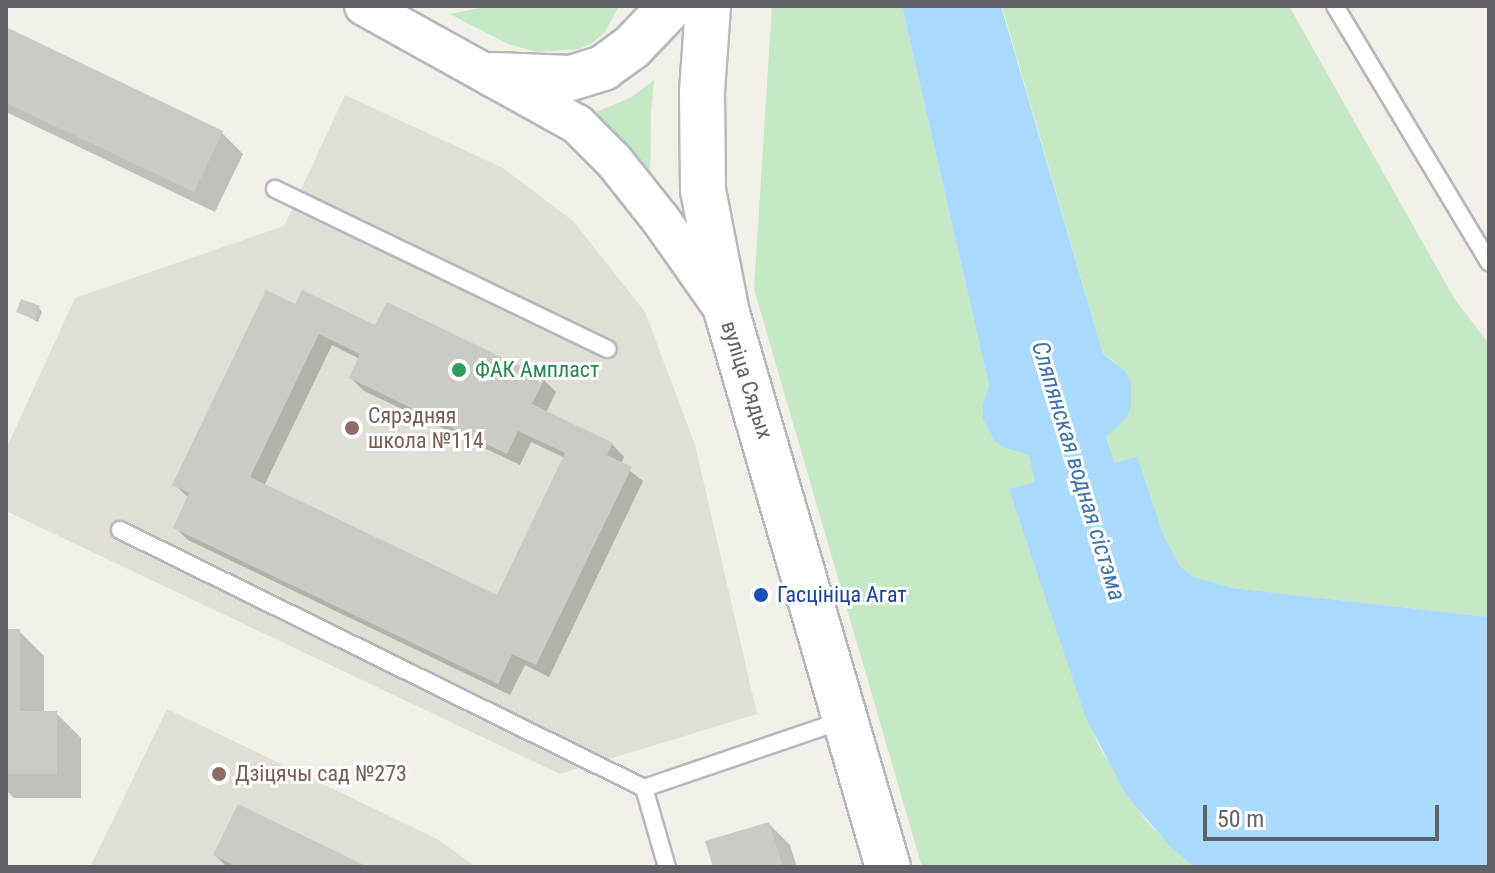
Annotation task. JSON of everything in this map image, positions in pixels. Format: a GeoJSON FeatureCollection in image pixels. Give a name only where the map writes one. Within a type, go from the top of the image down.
{"type":"FeatureCollection","features":[{"type":"Feature","properties":{"kind":"main road"},"geometry":{"type":"LineString","coordinates":[[494,75],[571,78],[603,68],[632,47],[671,6]]}},
{"type":"Feature","properties":{"kind":"main road"},"geometry":{"type":"LineString","coordinates":[[708,6],[702,92],[703,190],[727,313]]}},
{"type":"Feature","properties":{"kind":"main road","name":"вуліца Сядых"},"geometry":{"type":"LineString","coordinates":[[727,313],[888,867]]}},
{"type":"Feature","properties":{"kind":"street","name":"вуліца Сядых"},"geometry":{"type":"LineString","coordinates":[[364,6],[494,75],[577,124],[614,161],[727,313]]}},
{"type":"Feature","properties":{"kind":"lane"},"geometry":{"type":"LineString","coordinates":[[1335,6],[1489,262]]}},
{"type":"Feature","properties":{"kind":"lane"},"geometry":{"type":"LineString","coordinates":[[275,189],[608,349]]}},
{"type":"Feature","properties":{"kind":"lane"},"geometry":{"type":"LineString","coordinates":[[120,530],[644,788],[845,720]]}},
{"type":"Feature","properties":{"kind":"lane"},"geometry":{"type":"LineString","coordinates":[[644,788],[667,867]]}},
{"type":"Feature","properties":{"kind":"shaded area","name":"Сярэдняя школа №114"},"geometry":{"type":"Polygon","coordinates":[[[345,95],[503,168],[573,221],[645,312],[695,445],[757,714],[560,774],[6,511],[6,449],[75,298],[284,226],[345,95]]]}},
{"type":"Feature","properties":{"kind":"shaded area","name":"Дзіцячы сад №273"},"geometry":{"type":"Polygon","coordinates":[[[167,709],[439,840],[476,867],[90,867],[167,709]]]}},
{"type":"Feature","properties":{"kind":"green space"},"geometry":{"type":"Polygon","coordinates":[[[489,6],[619,6],[605,32],[591,44],[579,49],[537,52],[508,44],[450,14],[489,6]]]}},
{"type":"Feature","properties":{"kind":"green space"},"geometry":{"type":"Polygon","coordinates":[[[772,6],[902,6],[989,385],[982,406],[983,419],[1016,452],[1029,454],[1036,482],[1009,489],[1098,745],[1146,821],[1194,867],[922,867],[754,289],[772,6]]]}},
{"type":"Feature","properties":{"kind":"green space"},"geometry":{"type":"Polygon","coordinates":[[[1002,6],[1289,6],[1454,298],[1489,344],[1489,617],[1233,588],[1194,577],[1180,566],[1164,536],[1137,456],[1115,463],[1106,436],[1125,420],[1131,408],[1115,362],[1103,354],[1002,6]]]}},
{"type":"Feature","properties":{"kind":"green space"},"geometry":{"type":"Polygon","coordinates":[[[654,80],[650,179],[589,115],[632,97],[654,80]]]}},
{"type":"Feature","properties":{"kind":"water","name":"Сляпянская водная сістэма"},"geometry":{"type":"Polygon","coordinates":[[[902,6],[1001,6],[1103,354],[1125,371],[1131,382],[1131,408],[1125,420],[1106,437],[1115,463],[1137,456],[1164,536],[1180,566],[1194,577],[1233,588],[1489,617],[1489,867],[1194,867],[1170,846],[1126,795],[1086,718],[1009,489],[1035,482],[1029,455],[1005,448],[995,441],[983,419],[982,406],[989,385],[902,6]]]}},
{"type":"Feature","properties":{"kind":"building"},"geometry":{"type":"Polygon","coordinates":[[[6,27],[223,131],[194,192],[6,103],[6,27]]]}},
{"type":"Feature","properties":{"kind":"building"},"geometry":{"type":"Polygon","coordinates":[[[266,290],[295,304],[302,290],[375,325],[387,302],[545,378],[532,404],[613,443],[607,455],[632,467],[536,665],[512,654],[498,684],[173,528],[189,493],[172,485],[266,290]],[[319,334],[250,477],[497,595],[565,453],[518,431],[507,454],[349,378],[360,354],[319,334]]]}},
{"type":"Feature","properties":{"kind":"building"},"geometry":{"type":"Polygon","coordinates":[[[21,299],[40,306],[35,319],[16,312],[21,299]]]}},
{"type":"Feature","properties":{"kind":"building"},"geometry":{"type":"Polygon","coordinates":[[[6,629],[20,629],[20,711],[57,711],[57,774],[6,774],[6,629]]]}},
{"type":"Feature","properties":{"kind":"building"},"geometry":{"type":"Polygon","coordinates":[[[238,804],[368,867],[237,867],[213,855],[238,804]]]}},
{"type":"Feature","properties":{"kind":"building"},"geometry":{"type":"Polygon","coordinates":[[[769,822],[783,867],[713,867],[705,841],[769,822]]]}},
{"type":"Feature","properties":{"kind":"place","name":"ФАК Ампласт"},"geometry":{"type":"Point","coordinates":[459,370]}},
{"type":"Feature","properties":{"kind":"place","name":"Сярэдняя школа №114"},"geometry":{"type":"Point","coordinates":[352,428]}},
{"type":"Feature","properties":{"kind":"place","name":"Гасцініца Агат"},"geometry":{"type":"Point","coordinates":[761,595]}},
{"type":"Feature","properties":{"kind":"place","name":"Дзіцячы сад №273"},"geometry":{"type":"Point","coordinates":[219,774]}}]}
